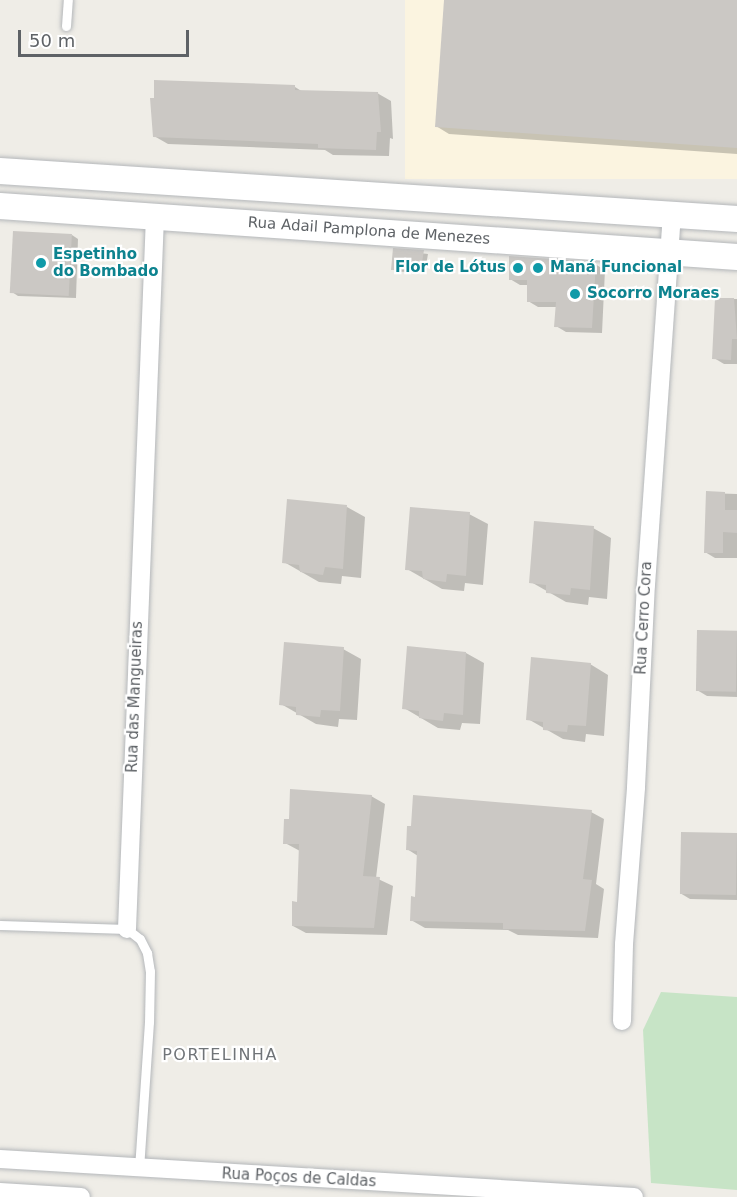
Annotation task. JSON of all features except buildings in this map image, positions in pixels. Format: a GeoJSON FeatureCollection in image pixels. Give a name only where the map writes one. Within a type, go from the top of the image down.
{"type":"FeatureCollection","features":[{"type":"Feature","properties":{"kind":"main road"},"geometry":{"type":"LineString","coordinates":[[0,171],[737,219]]}},
{"type":"Feature","properties":{"kind":"main road"},"geometry":{"type":"LineString","coordinates":[[1,206],[7,184],[37,182],[45,175]]}},
{"type":"Feature","properties":{"kind":"main road","name":"Rua Adail Pamplona de Menezes"},"geometry":{"type":"LineString","coordinates":[[1,206],[737,257]]}},
{"type":"Feature","properties":{"kind":"street","name":"Rua Cerro Cora"},"geometry":{"type":"LineString","coordinates":[[622,1021],[624,944],[636,787],[646,585],[672,215]]}},
{"type":"Feature","properties":{"kind":"street","name":"Rua das Mangueiras"},"geometry":{"type":"LineString","coordinates":[[127,929],[155,216]]}},
{"type":"Feature","properties":{"kind":"street","name":"Rua Poços de Caldas"},"geometry":{"type":"LineString","coordinates":[[0,1159],[634,1197]]}},
{"type":"Feature","properties":{"kind":"street"},"geometry":{"type":"LineString","coordinates":[[0,1192],[81,1197]]}},
{"type":"Feature","properties":{"kind":"lane"},"geometry":{"type":"LineString","coordinates":[[66,26],[68,0]]}},
{"type":"Feature","properties":{"kind":"lane"},"geometry":{"type":"LineString","coordinates":[[0,925],[127,929],[144,946],[150,971],[140,1169]]}},
{"type":"Feature","properties":{"kind":"shaded area"},"geometry":{"type":"Polygon","coordinates":[[[405,0],[737,0],[737,179],[405,179],[405,0]]]}},
{"type":"Feature","properties":{"kind":"green space"},"geometry":{"type":"Polygon","coordinates":[[[661,992],[737,997],[737,1190],[651,1183],[643,1030],[661,992]]]}},
{"type":"Feature","properties":{"kind":"place","name":"Espetinho do Bombado"},"geometry":{"type":"Point","coordinates":[41,263]}},
{"type":"Feature","properties":{"kind":"place","name":"Flor de Lótus"},"geometry":{"type":"Point","coordinates":[518,268]}},
{"type":"Feature","properties":{"kind":"place","name":"Maná Funcional"},"geometry":{"type":"Point","coordinates":[538,268]}},
{"type":"Feature","properties":{"kind":"place","name":"Socorro Moraes"},"geometry":{"type":"Point","coordinates":[575,294]}},
{"type":"Feature","properties":{"kind":"district","name":"PORTELINHA"},"geometry":{"type":"Point","coordinates":[220,1055]}}]}
